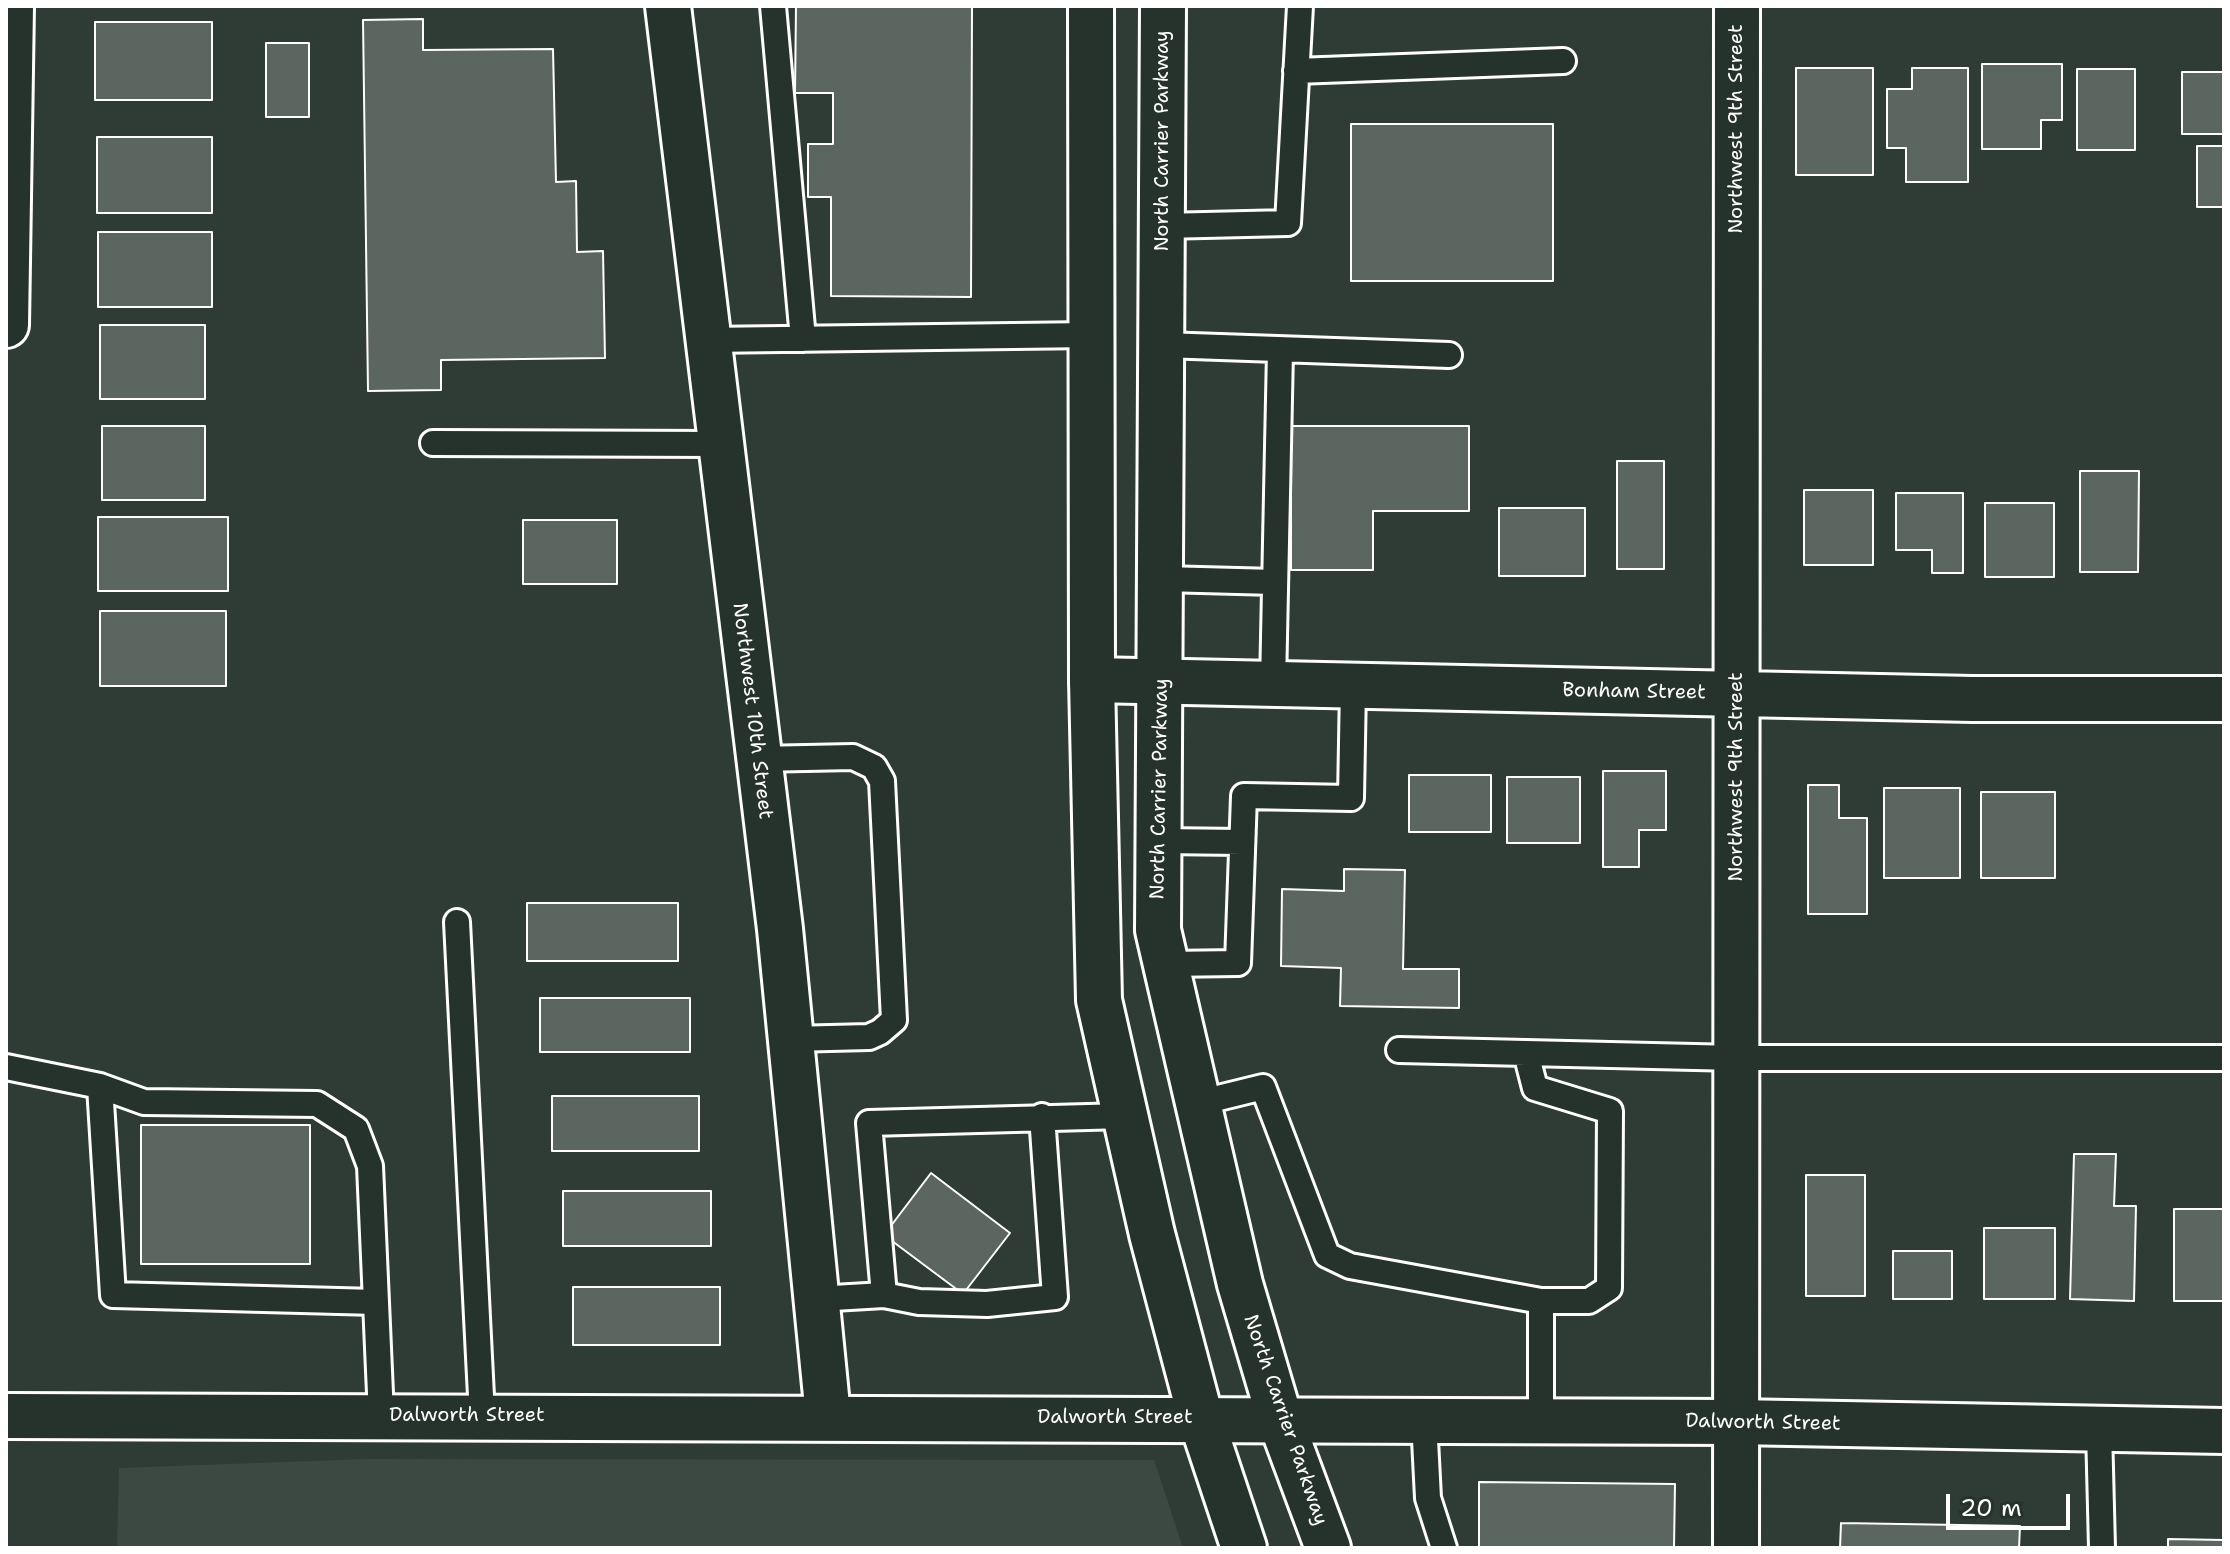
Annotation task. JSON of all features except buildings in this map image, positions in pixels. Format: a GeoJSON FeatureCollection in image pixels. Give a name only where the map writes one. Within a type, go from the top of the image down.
{"type":"FeatureCollection","features":[{"type":"Feature","properties":{"kind":"street"},"geometry":{"type":"LineString","coordinates":[[6,325],[11,6]]}},
{"type":"Feature","properties":{"kind":"street","name":"Northwest 10th Street"},"geometry":{"type":"LineString","coordinates":[[668,6],[791,1039],[828,1416]]}},
{"type":"Feature","properties":{"kind":"street"},"geometry":{"type":"LineString","coordinates":[[1091,6],[1092,680],[1099,1000],[1201,1419],[1244,1548]]}},
{"type":"Feature","properties":{"kind":"street","name":"North Carrier Parkway"},"geometry":{"type":"LineString","coordinates":[[1163,6],[1163,579],[1158,930],[1240,1284],[1280,1419],[1328,1548]]}},
{"type":"Feature","properties":{"kind":"street","name":"Northwest 9th Street"},"geometry":{"type":"LineString","coordinates":[[1736,1548],[1737,6]]}},
{"type":"Feature","properties":{"kind":"street","name":"Bonham Street"},"geometry":{"type":"LineString","coordinates":[[1092,680],[1738,695],[2224,699]]}},
{"type":"Feature","properties":{"kind":"street","name":"Dalworth Street"},"geometry":{"type":"LineString","coordinates":[[6,1416],[828,1416],[1735,1422],[2224,1431]]}},
{"type":"Feature","properties":{"kind":"lane"},"geometry":{"type":"LineString","coordinates":[[773,6],[803,339]]}},
{"type":"Feature","properties":{"kind":"lane"},"geometry":{"type":"LineString","coordinates":[[1163,226],[1288,223],[1300,6]]}},
{"type":"Feature","properties":{"kind":"lane"},"geometry":{"type":"LineString","coordinates":[[1296,71],[1563,61]]}},
{"type":"Feature","properties":{"kind":"lane"},"geometry":{"type":"LineString","coordinates":[[706,340],[1091,335]]}},
{"type":"Feature","properties":{"kind":"lane"},"geometry":{"type":"LineString","coordinates":[[1163,345],[1449,355]]}},
{"type":"Feature","properties":{"kind":"lane"},"geometry":{"type":"LineString","coordinates":[[1273,685],[1280,351]]}},
{"type":"Feature","properties":{"kind":"lane"},"geometry":{"type":"LineString","coordinates":[[433,443],[719,444]]}},
{"type":"Feature","properties":{"kind":"lane"},"geometry":{"type":"LineString","coordinates":[[1163,579],[1275,582]]}},
{"type":"Feature","properties":{"kind":"lane"},"geometry":{"type":"LineString","coordinates":[[1166,964],[1238,963],[1244,796],[1351,798],[1353,686]]}},
{"type":"Feature","properties":{"kind":"lane"},"geometry":{"type":"LineString","coordinates":[[758,759],[853,757],[874,767],[882,781],[894,1020],[869,1037],[791,1039]]}},
{"type":"Feature","properties":{"kind":"lane"},"geometry":{"type":"LineString","coordinates":[[1160,841],[1242,842]]}},
{"type":"Feature","properties":{"kind":"lane"},"geometry":{"type":"LineString","coordinates":[[457,922],[482,1416]]}},
{"type":"Feature","properties":{"kind":"lane"},"geometry":{"type":"LineString","coordinates":[[1399,1050],[1737,1058],[2224,1058]]}},
{"type":"Feature","properties":{"kind":"lane"},"geometry":{"type":"LineString","coordinates":[[1198,1103],[1263,1087],[1327,1255],[1350,1266],[1541,1301],[1589,1301],[1609,1288],[1610,1111],[1535,1088],[1526,1053]]}},
{"type":"Feature","properties":{"kind":"lane"},"geometry":{"type":"LineString","coordinates":[[6,1067],[100,1086],[144,1102],[317,1104],[356,1129],[370,1166],[381,1416]]}},
{"type":"Feature","properties":{"kind":"lane"},"geometry":{"type":"LineString","coordinates":[[100,1086],[113,1295],[376,1302]]}},
{"type":"Feature","properties":{"kind":"lane"},"geometry":{"type":"LineString","coordinates":[[816,1299],[884,1295],[919,1302],[987,1304],[1055,1297],[1042,1116]]}},
{"type":"Feature","properties":{"kind":"lane"},"geometry":{"type":"LineString","coordinates":[[884,1295],[869,1123],[1125,1116]]}},
{"type":"Feature","properties":{"kind":"lane"},"geometry":{"type":"LineString","coordinates":[[1541,1301],[1541,1421]]}},
{"type":"Feature","properties":{"kind":"lane"},"geometry":{"type":"LineString","coordinates":[[1424,1420],[1428,1498],[1444,1548]]}},
{"type":"Feature","properties":{"kind":"lane"},"geometry":{"type":"LineString","coordinates":[[2099,1429],[2102,1548]]}},
{"type":"Feature","properties":{"kind":"shaded area"},"geometry":{"type":"Polygon","coordinates":[[[366,1459],[1154,1460],[1183,1548],[117,1548],[119,1468],[366,1459]]]}}]}
